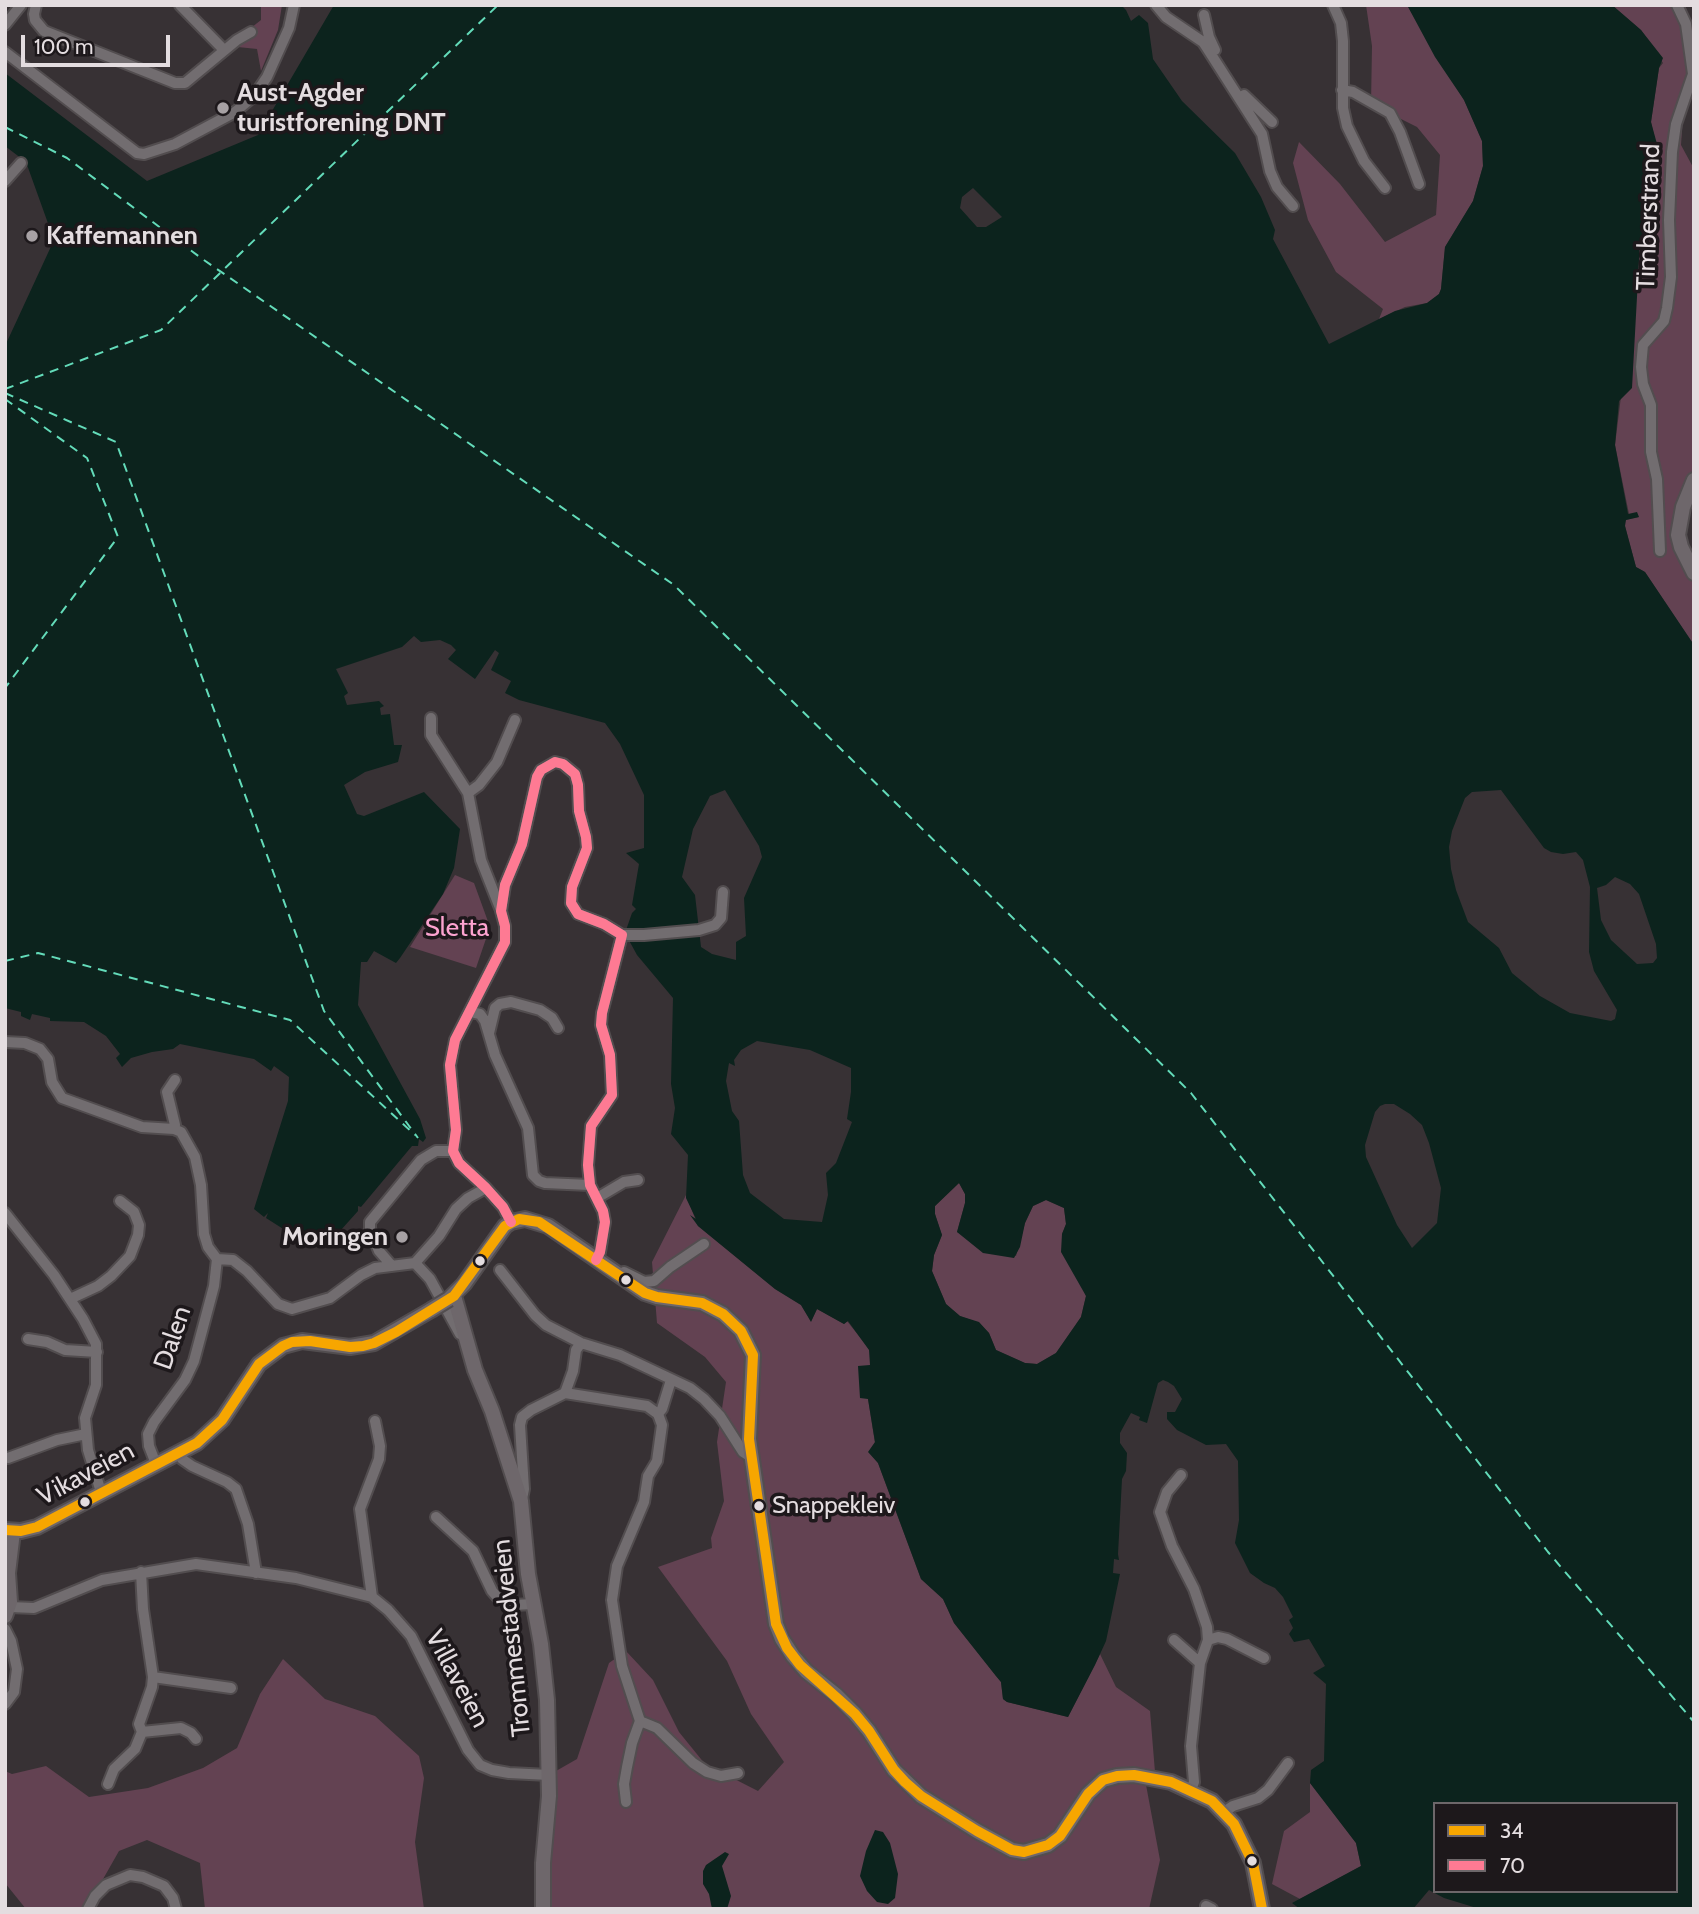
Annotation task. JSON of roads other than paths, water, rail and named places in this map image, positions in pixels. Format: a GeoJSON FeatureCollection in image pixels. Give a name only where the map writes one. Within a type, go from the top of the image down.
{"type":"FeatureCollection","features":[{"type":"Feature","properties":{"kind":"main road"},"geometry":{"type":"LineString","coordinates":[[1694,480],[1683,507],[1678,535],[1694,573]]}},
{"type":"Feature","properties":{"kind":"main road"},"geometry":{"type":"LineString","coordinates":[[511,1222],[525,1219],[539,1222],[597,1258],[645,1293],[702,1303],[723,1314],[741,1331],[751,1348],[754,1367],[749,1439],[772,1609],[782,1639],[806,1671],[855,1714],[894,1770],[922,1796],[1000,1844],[1024,1852],[1048,1845],[1060,1836],[1088,1794],[1099,1782],[1108,1778],[1125,1775],[1146,1776],[1191,1790],[1212,1801],[1234,1824],[1250,1853],[1262,1909]]}},
{"type":"Feature","properties":{"kind":"main road","name":"Vikaveien"},"geometry":{"type":"LineString","coordinates":[[8,1611],[9,1531],[37,1527],[179,1453],[214,1429],[251,1374],[275,1350],[292,1342],[302,1341],[350,1347],[374,1343],[431,1310],[452,1297],[499,1232],[511,1222]]}},
{"type":"Feature","properties":{"kind":"main road","name":"Trommestadveien"},"geometry":{"type":"LineString","coordinates":[[452,1297],[521,1501],[528,1574],[541,1644],[547,1700],[549,1775],[543,1909]]}},
{"type":"Feature","properties":{"kind":"street"},"geometry":{"type":"LineString","coordinates":[[5,25],[21,5]]}},
{"type":"Feature","properties":{"kind":"street"},"geometry":{"type":"LineString","coordinates":[[36,5],[35,20],[44,31],[175,83],[185,83],[224,50],[251,32]]}},
{"type":"Feature","properties":{"kind":"street"},"geometry":{"type":"LineString","coordinates":[[180,5],[224,50]]}},
{"type":"Feature","properties":{"kind":"street"},"geometry":{"type":"LineString","coordinates":[[5,52],[136,153],[144,154],[175,144],[235,112],[254,96],[267,76],[289,29],[294,5]]}},
{"type":"Feature","properties":{"kind":"street"},"geometry":{"type":"LineString","coordinates":[[1156,5],[1166,17],[1203,42],[1218,64],[1262,134],[1270,171],[1278,187],[1293,206]]}},
{"type":"Feature","properties":{"kind":"street"},"geometry":{"type":"LineString","coordinates":[[1333,5],[1341,23],[1343,41],[1342,90],[1346,126],[1364,161],[1385,188]]}},
{"type":"Feature","properties":{"kind":"street","name":"Timberstrand"},"geometry":{"type":"LineString","coordinates":[[1660,551],[1657,479],[1651,453],[1651,405],[1643,384],[1641,367],[1643,345],[1664,321],[1667,307],[1671,277],[1672,152],[1676,124],[1693,74],[1686,24],[1677,5]]}},
{"type":"Feature","properties":{"kind":"street"},"geometry":{"type":"LineString","coordinates":[[1204,15],[1218,64],[1245,97],[1272,122]]}},
{"type":"Feature","properties":{"kind":"street"},"geometry":{"type":"LineString","coordinates":[[1342,90],[1353,92],[1390,113],[1419,184]]}},
{"type":"Feature","properties":{"kind":"street"},"geometry":{"type":"LineString","coordinates":[[5,181],[21,163]]}},
{"type":"Feature","properties":{"kind":"street"},"geometry":{"type":"LineString","coordinates":[[431,718],[431,734],[468,793],[478,851],[505,926],[505,942],[456,1040],[450,1065],[456,1129],[453,1152],[459,1163],[503,1207],[511,1222]]}},
{"type":"Feature","properties":{"kind":"street"},"geometry":{"type":"LineString","coordinates":[[468,793],[480,785],[497,762],[515,720]]}},
{"type":"Feature","properties":{"kind":"street"},"geometry":{"type":"LineString","coordinates":[[501,911],[505,886],[522,844],[537,777],[541,770],[555,762],[563,764],[575,774],[579,811],[586,837],[587,848],[572,887],[571,903],[578,914],[604,924],[622,935],[699,929],[715,925],[721,918],[723,892]]}},
{"type":"Feature","properties":{"kind":"street"},"geometry":{"type":"LineString","coordinates":[[622,935],[601,1025],[610,1055],[612,1095],[591,1126],[588,1165],[590,1185],[605,1222],[597,1258],[644,1282],[654,1281],[670,1266],[704,1244]]}},
{"type":"Feature","properties":{"kind":"street"},"geometry":{"type":"LineString","coordinates":[[488,1036],[495,1008],[500,1003],[511,1002],[540,1010],[552,1018],[558,1028]]}},
{"type":"Feature","properties":{"kind":"street"},"geometry":{"type":"LineString","coordinates":[[471,1012],[480,1014],[485,1021],[488,1036],[528,1128],[534,1175],[545,1183],[590,1185]]}},
{"type":"Feature","properties":{"kind":"street"},"geometry":{"type":"LineString","coordinates":[[5,1042],[25,1043],[40,1049],[48,1059],[52,1082],[62,1098],[142,1127],[181,1132],[195,1157],[201,1185],[204,1234],[208,1247],[216,1259],[233,1260],[278,1304],[292,1309],[330,1298],[375,1268],[415,1263],[439,1236],[456,1209],[468,1198],[486,1188]]}},
{"type":"Feature","properties":{"kind":"street"},"geometry":{"type":"LineString","coordinates":[[174,1129],[167,1093],[176,1080]]}},
{"type":"Feature","properties":{"kind":"street"},"geometry":{"type":"LineString","coordinates":[[392,1265],[379,1251],[370,1222],[428,1153],[453,1152]]}},
{"type":"Feature","properties":{"kind":"street"},"geometry":{"type":"LineString","coordinates":[[597,1198],[624,1182],[638,1180]]}},
{"type":"Feature","properties":{"kind":"street"},"geometry":{"type":"LineString","coordinates":[[70,1299],[98,1286],[130,1256],[139,1225],[134,1212],[120,1201]]}},
{"type":"Feature","properties":{"kind":"street"},"geometry":{"type":"LineString","coordinates":[[5,1213],[32,1245],[70,1299],[83,1319],[97,1352],[96,1385],[85,1418],[88,1450],[102,1492]]}},
{"type":"Feature","properties":{"kind":"street","name":"Dalen"},"geometry":{"type":"LineString","coordinates":[[156,1464],[149,1446],[148,1434],[153,1422],[185,1380],[194,1361],[214,1286],[216,1259]]}},
{"type":"Feature","properties":{"kind":"street","name":"Trommestadveien"},"geometry":{"type":"LineString","coordinates":[[415,1263],[448,1309],[475,1370]]}},
{"type":"Feature","properties":{"kind":"street"},"geometry":{"type":"LineString","coordinates":[[500,1270],[546,1325],[581,1343],[620,1354],[690,1388],[705,1399],[720,1416],[743,1452],[751,1457]]}},
{"type":"Feature","properties":{"kind":"street"},"geometry":{"type":"LineString","coordinates":[[28,1339],[47,1342],[65,1350],[97,1352]]}},
{"type":"Feature","properties":{"kind":"street"},"geometry":{"type":"LineString","coordinates":[[565,1393],[573,1371],[576,1350],[581,1343]]}},
{"type":"Feature","properties":{"kind":"street"},"geometry":{"type":"LineString","coordinates":[[658,1414],[671,1380]]}},
{"type":"Feature","properties":{"kind":"street"},"geometry":{"type":"LineString","coordinates":[[521,1501],[524,1489],[520,1425],[522,1417],[531,1410],[565,1393],[648,1406],[658,1414],[662,1425],[657,1461],[648,1476],[644,1502],[617,1566],[612,1600],[622,1666],[640,1721],[632,1743],[626,1776],[626,1802]]}},
{"type":"Feature","properties":{"kind":"street"},"geometry":{"type":"LineString","coordinates":[[372,1597],[360,1509],[379,1459],[380,1446],[375,1420]]}},
{"type":"Feature","properties":{"kind":"street"},"geometry":{"type":"LineString","coordinates":[[8,1458],[57,1440],[86,1434]]}},
{"type":"Feature","properties":{"kind":"street"},"geometry":{"type":"LineString","coordinates":[[179,1453],[182,1459],[192,1466],[236,1489],[248,1524],[256,1573]]}},
{"type":"Feature","properties":{"kind":"street"},"geometry":{"type":"LineString","coordinates":[[1181,1475],[1167,1492],[1160,1512],[1172,1546],[1194,1589],[1207,1627],[1208,1640],[1200,1663],[1191,1746],[1194,1782],[1191,1790]]}},
{"type":"Feature","properties":{"kind":"street"},"geometry":{"type":"LineString","coordinates":[[436,1517],[473,1551],[492,1591],[499,1599],[513,1605],[533,1604]]}},
{"type":"Feature","properties":{"kind":"street","name":"Villaveien"},"geometry":{"type":"LineString","coordinates":[[8,1611],[34,1608],[102,1580],[196,1564],[328,1585],[372,1597],[388,1610],[411,1636],[468,1750],[480,1765],[509,1773],[549,1775]]}},
{"type":"Feature","properties":{"kind":"street"},"geometry":{"type":"LineString","coordinates":[[108,1784],[114,1769],[135,1749],[142,1732],[139,1724],[152,1687],[141,1572]]}},
{"type":"Feature","properties":{"kind":"street"},"geometry":{"type":"LineString","coordinates":[[5,1629],[11,1641],[17,1669],[15,1692],[5,1704]]}},
{"type":"Feature","properties":{"kind":"street"},"geometry":{"type":"LineString","coordinates":[[1208,1640],[1217,1637],[1227,1639],[1264,1658]]}},
{"type":"Feature","properties":{"kind":"street"},"geometry":{"type":"LineString","coordinates":[[1174,1640],[1200,1663]]}},
{"type":"Feature","properties":{"kind":"street"},"geometry":{"type":"LineString","coordinates":[[153,1677],[231,1688]]}},
{"type":"Feature","properties":{"kind":"street"},"geometry":{"type":"LineString","coordinates":[[640,1721],[657,1728],[692,1763],[707,1772],[721,1776],[738,1773]]}},
{"type":"Feature","properties":{"kind":"street"},"geometry":{"type":"LineString","coordinates":[[142,1732],[181,1728],[191,1732],[196,1739]]}},
{"type":"Feature","properties":{"kind":"street"},"geometry":{"type":"LineString","coordinates":[[1224,1812],[1233,1806],[1258,1798],[1268,1790],[1288,1763]]}},
{"type":"Feature","properties":{"kind":"street"},"geometry":{"type":"LineString","coordinates":[[88,1909],[95,1896],[106,1885],[130,1875],[164,1886],[173,1898],[176,1909]]}},
{"type":"Feature","properties":{"kind":"place","name":"Aust-Agder turistforening DNT"},"geometry":{"type":"Point","coordinates":[223,108]}},
{"type":"Feature","properties":{"kind":"place","name":"Kaffemannen"},"geometry":{"type":"Point","coordinates":[32,236]}},
{"type":"Feature","properties":{"kind":"place","name":"Moringen"},"geometry":{"type":"Point","coordinates":[402,1237]}},
{"type":"Feature","properties":{"kind":"place","name":"Snappekleiv"},"geometry":{"type":"Point","coordinates":[759,1506]}},
{"type":"Feature","properties":{"kind":"park label","name":"Sletta"},"geometry":{"type":"Point","coordinates":[457,928]}}]}
